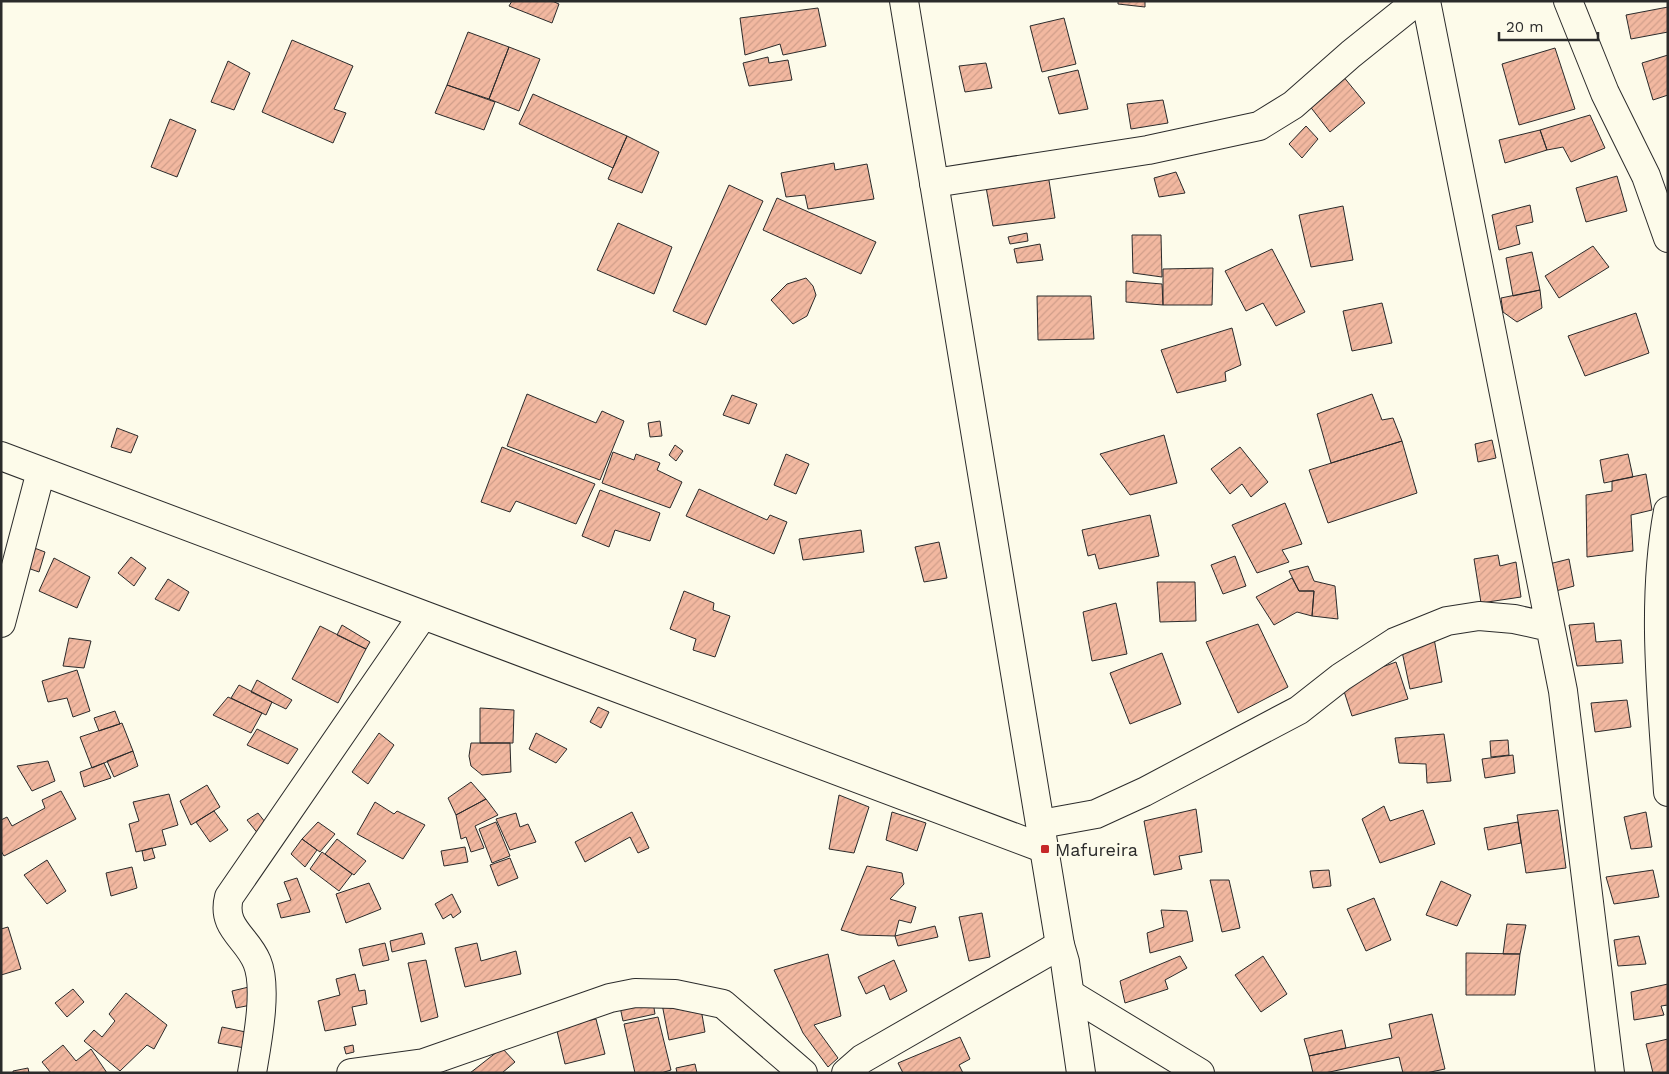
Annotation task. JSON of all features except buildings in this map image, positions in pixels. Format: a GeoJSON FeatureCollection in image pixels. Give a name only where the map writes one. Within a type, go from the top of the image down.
{"type":"FeatureCollection","features":[{"type":"Feature","properties":{"kind":"street"},"geometry":{"type":"LineString","coordinates":[[904,1],[1060,945],[1070,994],[1081,1073]]}},
{"type":"Feature","properties":{"kind":"street"},"geometry":{"type":"LineString","coordinates":[[934,183],[1148,150],[1259,126],[1294,105],[1417,1]]}},
{"type":"Feature","properties":{"kind":"street"},"geometry":{"type":"LineString","coordinates":[[1426,1],[1563,691],[1610,1073]]}},
{"type":"Feature","properties":{"kind":"street"},"geometry":{"type":"LineString","coordinates":[[1568,1],[1606,93],[1646,176],[1668,238]]}},
{"type":"Feature","properties":{"kind":"street"},"geometry":{"type":"LineString","coordinates":[[1,456],[424,615],[1043,837],[1144,792],[1299,710],[1341,677],[1395,642],[1447,621],[1479,616],[1514,619],[1550,627]]}},
{"type":"Feature","properties":{"kind":"street"},"geometry":{"type":"LineString","coordinates":[[1,623],[41,471]]}},
{"type":"Feature","properties":{"kind":"street"},"geometry":{"type":"LineString","coordinates":[[1668,511],[1664,530],[1659,637],[1668,792]]}},
{"type":"Feature","properties":{"kind":"street"},"geometry":{"type":"LineString","coordinates":[[252,1073],[263,992],[260,970],[254,955],[235,932],[226,913],[229,898],[424,615]]}},
{"type":"Feature","properties":{"kind":"street"},"geometry":{"type":"LineString","coordinates":[[846,1073],[862,1059],[1060,945]]}},
{"type":"Feature","properties":{"kind":"street"},"geometry":{"type":"LineString","coordinates":[[351,1073],[426,1068],[610,998],[635,993],[675,994],[723,1004],[803,1073]]}},
{"type":"Feature","properties":{"kind":"street"},"geometry":{"type":"LineString","coordinates":[[1070,994],[1200,1073]]}},
{"type":"Feature","properties":{"kind":"place","name":"Mafureira"},"geometry":{"type":"Point","coordinates":[1045,849]}}]}
